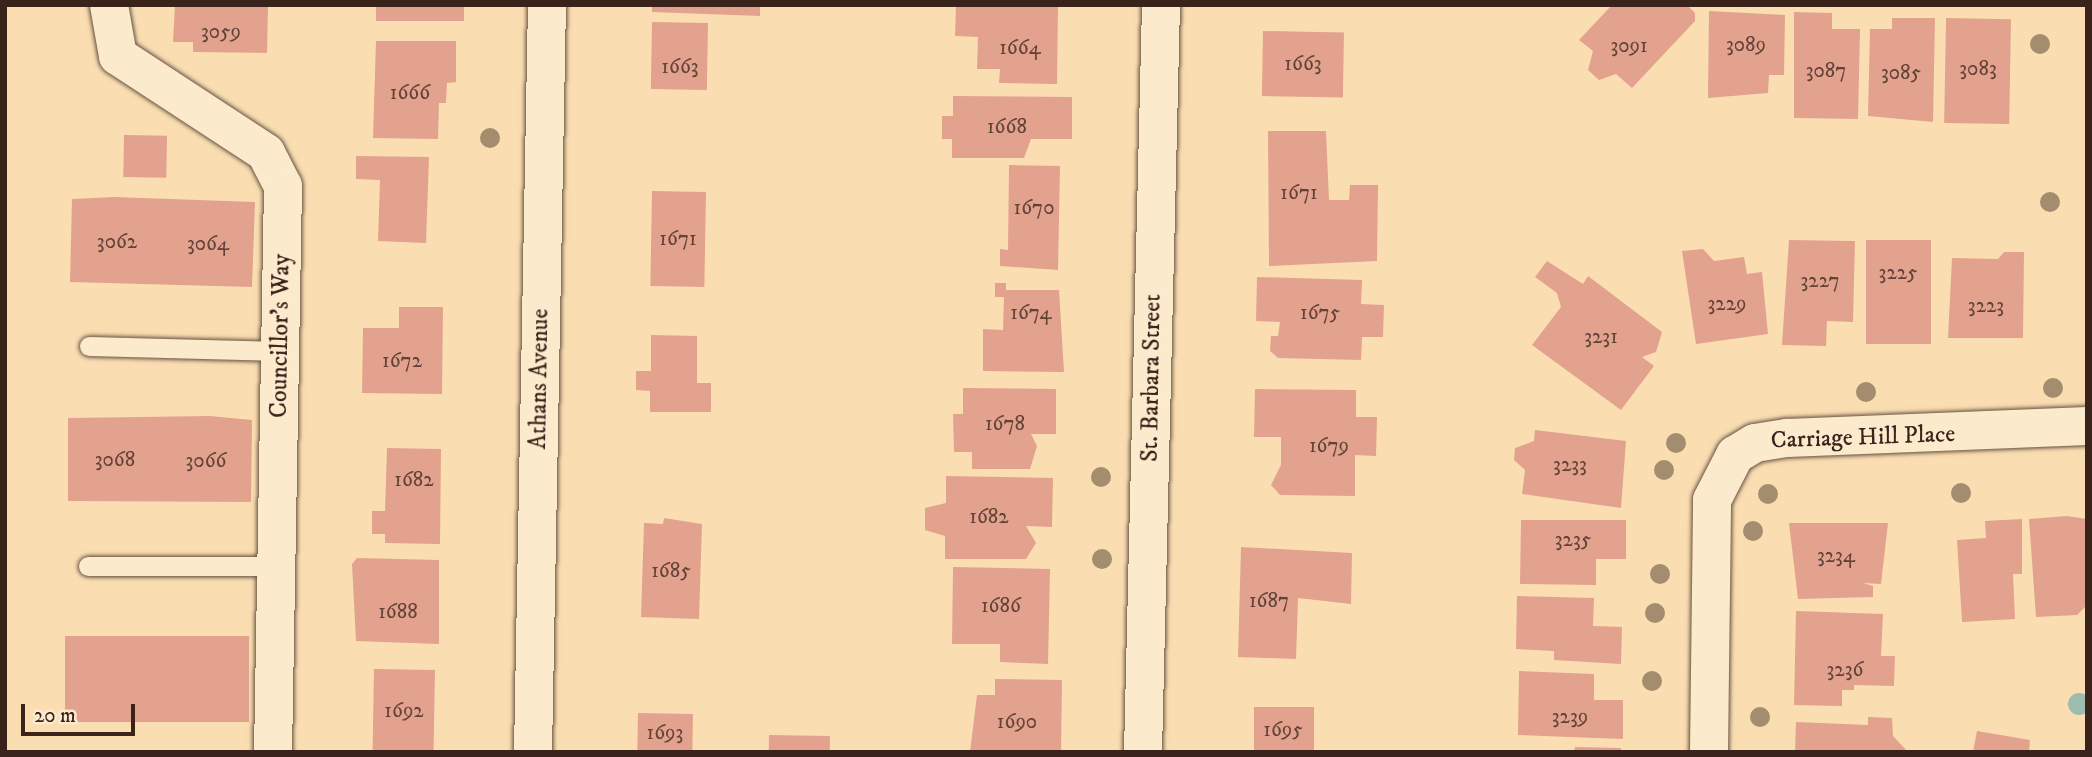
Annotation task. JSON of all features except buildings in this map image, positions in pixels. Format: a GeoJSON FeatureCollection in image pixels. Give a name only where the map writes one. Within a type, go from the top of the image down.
{"type":"FeatureCollection","features":[{"type":"Feature","properties":{"kind":"street","name":"Councillor's Way"},"geometry":{"type":"LineString","coordinates":[[109,5],[118,56],[266,153],[284,186],[273,752]]}},
{"type":"Feature","properties":{"kind":"street","name":"Athans Avenue"},"geometry":{"type":"LineString","coordinates":[[533,752],[547,5]]}},
{"type":"Feature","properties":{"kind":"street","name":"St. Barbara Street"},"geometry":{"type":"LineString","coordinates":[[1143,752],[1161,5]]}},
{"type":"Feature","properties":{"kind":"street","name":"Carriage Hill Place"},"geometry":{"type":"LineString","coordinates":[[1709,752],[1712,500],[1735,455],[1755,443],[1788,438],[2087,426]]}},
{"type":"Feature","properties":{"kind":"lane"},"geometry":{"type":"LineString","coordinates":[[89,346],[281,351]]}},
{"type":"Feature","properties":{"kind":"lane"},"geometry":{"type":"LineString","coordinates":[[88,566],[275,566]]}},
{"type":"Feature","properties":{"kind":"shaded area"},"geometry":{"type":"Polygon","coordinates":[[[2079,693],[2089,700],[2090,704],[2083,714],[2079,715],[2069,708],[2068,704],[2075,694],[2079,693]]]}}]}
